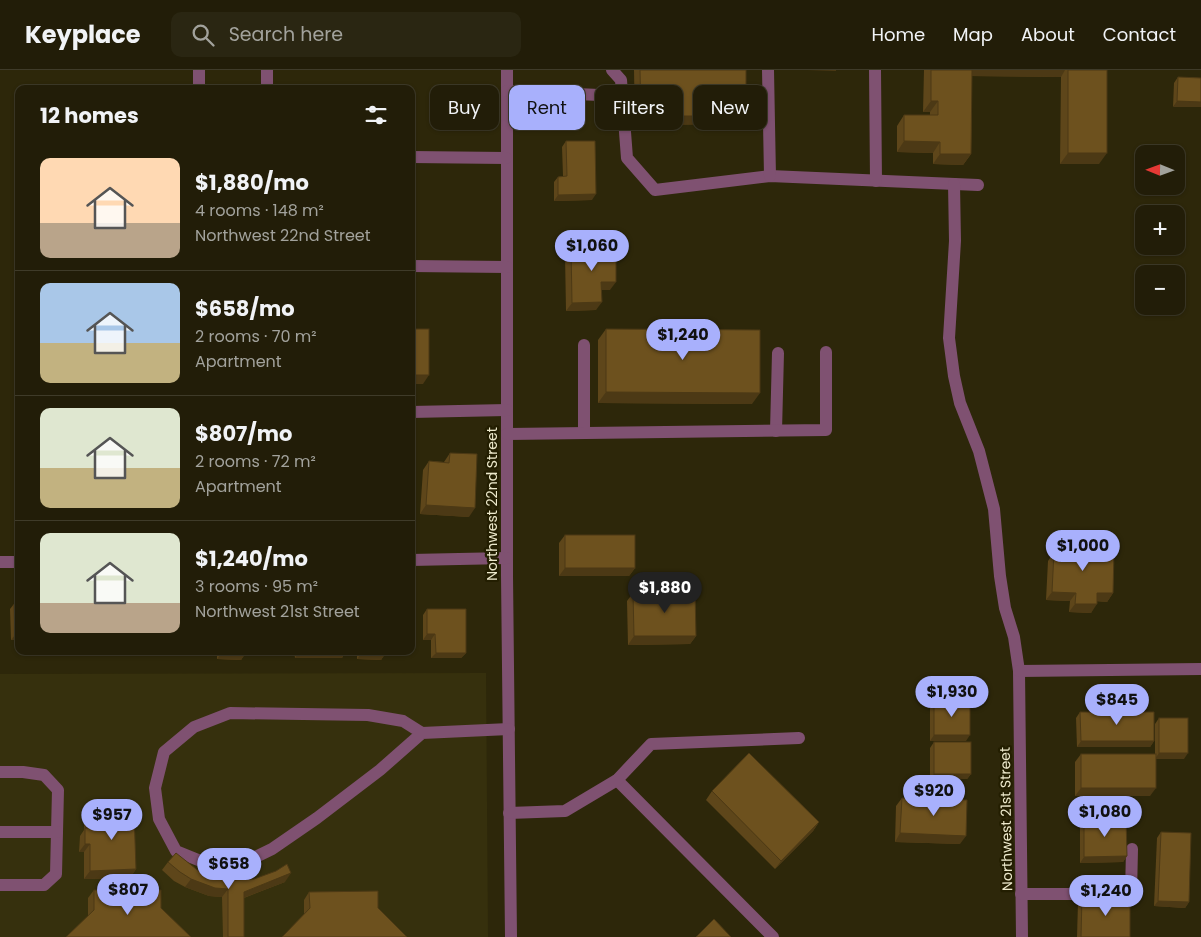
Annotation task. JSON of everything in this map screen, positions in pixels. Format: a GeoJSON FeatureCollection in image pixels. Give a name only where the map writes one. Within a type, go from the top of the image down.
{"type":"FeatureCollection","features":[{"type":"Feature","properties":{"kind":"street"},"geometry":{"type":"LineString","coordinates":[[199,85],[200,70]]}},
{"type":"Feature","properties":{"kind":"street"},"geometry":{"type":"LineString","coordinates":[[267,70],[267,85]]}},
{"type":"Feature","properties":{"kind":"street","name":"Northwest 22nd Street"},"geometry":{"type":"LineString","coordinates":[[506,70],[510,937]]}},
{"type":"Feature","properties":{"kind":"street"},"geometry":{"type":"LineString","coordinates":[[612,70],[621,80],[621,85]]}},
{"type":"Feature","properties":{"kind":"street"},"geometry":{"type":"LineString","coordinates":[[768,70],[770,176]]}},
{"type":"Feature","properties":{"kind":"street"},"geometry":{"type":"LineString","coordinates":[[875,70],[876,181]]}},
{"type":"Feature","properties":{"kind":"street"},"geometry":{"type":"LineString","coordinates":[[506,91],[595,95]]}},
{"type":"Feature","properties":{"kind":"street"},"geometry":{"type":"LineString","coordinates":[[625,130],[627,158],[655,190],[770,176],[978,185]]}},
{"type":"Feature","properties":{"kind":"street"},"geometry":{"type":"LineString","coordinates":[[415,157],[506,158]]}},
{"type":"Feature","properties":{"kind":"street","name":"Northwest 21st Street"},"geometry":{"type":"LineString","coordinates":[[954,184],[955,242],[949,338],[954,376],[960,403],[979,451],[994,509],[1000,576],[1014,637],[1019,671],[1022,937]]}},
{"type":"Feature","properties":{"kind":"street"},"geometry":{"type":"LineString","coordinates":[[415,266],[507,267]]}},
{"type":"Feature","properties":{"kind":"street"},"geometry":{"type":"LineString","coordinates":[[584,345],[584,434]]}},
{"type":"Feature","properties":{"kind":"street"},"geometry":{"type":"LineString","coordinates":[[507,434],[826,430],[826,352]]}},
{"type":"Feature","properties":{"kind":"street"},"geometry":{"type":"LineString","coordinates":[[776,431],[778,353]]}},
{"type":"Feature","properties":{"kind":"street"},"geometry":{"type":"LineString","coordinates":[[415,412],[507,410]]}},
{"type":"Feature","properties":{"kind":"street"},"geometry":{"type":"LineString","coordinates":[[415,560],[507,558]]}},
{"type":"Feature","properties":{"kind":"street"},"geometry":{"type":"LineString","coordinates":[[0,562],[15,562]]}},
{"type":"Feature","properties":{"kind":"street"},"geometry":{"type":"LineString","coordinates":[[1019,671],[1201,669]]}},
{"type":"Feature","properties":{"kind":"street"},"geometry":{"type":"LineString","coordinates":[[422,733],[380,770],[317,818],[272,849],[241,864],[208,864],[176,851],[159,819],[155,788],[164,752],[194,727],[230,713],[368,715],[403,721],[422,733],[509,729]]}},
{"type":"Feature","properties":{"kind":"street"},"geometry":{"type":"LineString","coordinates":[[509,813],[565,811],[617,780],[651,744],[799,738]]}},
{"type":"Feature","properties":{"kind":"street"},"geometry":{"type":"LineString","coordinates":[[0,772],[23,772],[44,775],[58,790],[56,874],[44,886],[0,885]]}},
{"type":"Feature","properties":{"kind":"street"},"geometry":{"type":"LineString","coordinates":[[617,780],[773,937]]}},
{"type":"Feature","properties":{"kind":"street"},"geometry":{"type":"LineString","coordinates":[[0,832],[57,832]]}},
{"type":"Feature","properties":{"kind":"street"},"geometry":{"type":"LineString","coordinates":[[1021,894],[1131,894],[1132,849]]}},
{"type":"Feature","properties":{"kind":"shaded area"},"geometry":{"type":"Polygon","coordinates":[[[486,673],[488,937],[0,937],[0,674],[486,673]]]}},
{"type":"Feature","properties":{"kind":"building"},"geometry":{"type":"Polygon","coordinates":[[[640,70],[746,70],[746,85],[693,85],[693,116],[683,116],[683,85],[640,85],[640,70]]]}},
{"type":"Feature","properties":{"kind":"building"},"geometry":{"type":"Polygon","coordinates":[[[931,70],[972,70],[971,154],[940,154],[940,142],[904,141],[904,115],[938,115],[938,101],[931,101],[931,70]]]}},
{"type":"Feature","properties":{"kind":"building"},"geometry":{"type":"Polygon","coordinates":[[[1068,70],[1107,70],[1107,153],[1068,153],[1068,70]]]}},
{"type":"Feature","properties":{"kind":"building"},"geometry":{"type":"Polygon","coordinates":[[[1178,77],[1201,78],[1201,102],[1177,101],[1178,77]]]}},
{"type":"Feature","properties":{"kind":"building"},"geometry":{"type":"Polygon","coordinates":[[[566,141],[595,141],[596,194],[558,195],[558,177],[567,176],[566,141]]]}},
{"type":"Feature","properties":{"kind":"building"},"geometry":{"type":"Polygon","coordinates":[[[571,246],[616,246],[616,282],[601,282],[602,302],[572,303],[571,246]]]}},
{"type":"Feature","properties":{"kind":"building"},"geometry":{"type":"Polygon","coordinates":[[[415,329],[429,329],[429,375],[415,375],[415,329]]]}},
{"type":"Feature","properties":{"kind":"building"},"geometry":{"type":"Polygon","coordinates":[[[606,329],[760,330],[760,393],[606,392],[606,329]]]}},
{"type":"Feature","properties":{"kind":"building"},"geometry":{"type":"Polygon","coordinates":[[[450,453],[477,454],[475,508],[426,505],[429,461],[449,463],[450,453]]]}},
{"type":"Feature","properties":{"kind":"building"},"geometry":{"type":"Polygon","coordinates":[[[565,535],[635,535],[635,568],[565,568],[565,535]]]}},
{"type":"Feature","properties":{"kind":"building"},"geometry":{"type":"Polygon","coordinates":[[[1066,539],[1088,540],[1088,552],[1114,552],[1113,593],[1097,593],[1097,604],[1075,604],[1076,593],[1052,592],[1054,552],[1066,553],[1066,539]]]}},
{"type":"Feature","properties":{"kind":"building"},"geometry":{"type":"Polygon","coordinates":[[[695,592],[696,636],[634,636],[633,593],[695,592]]]}},
{"type":"Feature","properties":{"kind":"building"},"geometry":{"type":"Polygon","coordinates":[[[427,609],[466,609],[466,653],[436,653],[435,634],[427,634],[427,609]]]}},
{"type":"Feature","properties":{"kind":"building"},"geometry":{"type":"Polygon","coordinates":[[[934,701],[970,701],[970,735],[934,735],[934,701]]]}},
{"type":"Feature","properties":{"kind":"building"},"geometry":{"type":"Polygon","coordinates":[[[1080,712],[1154,712],[1154,741],[1081,741],[1080,712]]]}},
{"type":"Feature","properties":{"kind":"building"},"geometry":{"type":"Polygon","coordinates":[[[1159,718],[1188,718],[1188,753],[1159,753],[1159,718]]]}},
{"type":"Feature","properties":{"kind":"building"},"geometry":{"type":"Polygon","coordinates":[[[934,742],[971,742],[971,774],[934,774],[934,742]]]}},
{"type":"Feature","properties":{"kind":"building"},"geometry":{"type":"Polygon","coordinates":[[[749,753],[819,822],[781,861],[712,791],[749,753]]]}},
{"type":"Feature","properties":{"kind":"building"},"geometry":{"type":"Polygon","coordinates":[[[1081,754],[1156,754],[1156,788],[1081,788],[1081,754]]]}},
{"type":"Feature","properties":{"kind":"building"},"geometry":{"type":"Polygon","coordinates":[[[902,798],[967,800],[966,836],[900,833],[902,798]]]}},
{"type":"Feature","properties":{"kind":"building"},"geometry":{"type":"Polygon","coordinates":[[[134,812],[136,869],[90,871],[90,844],[85,844],[85,828],[90,828],[90,813],[134,812]]]}},
{"type":"Feature","properties":{"kind":"building"},"geometry":{"type":"Polygon","coordinates":[[[1126,819],[1127,856],[1084,857],[1084,820],[1126,819]]]}},
{"type":"Feature","properties":{"kind":"building"},"geometry":{"type":"Polygon","coordinates":[[[1161,832],[1191,833],[1189,902],[1158,901],[1161,832]]]}},
{"type":"Feature","properties":{"kind":"building"},"geometry":{"type":"Polygon","coordinates":[[[176,853],[200,872],[230,880],[254,879],[276,871],[287,864],[291,873],[244,892],[244,937],[228,937],[228,889],[215,888],[191,879],[180,872],[168,862],[176,853]]]}},
{"type":"Feature","properties":{"kind":"building"},"geometry":{"type":"Polygon","coordinates":[[[94,890],[161,890],[161,908],[191,937],[66,937],[94,910],[94,890]]]}},
{"type":"Feature","properties":{"kind":"building"},"geometry":{"type":"Polygon","coordinates":[[[378,891],[378,908],[407,937],[282,937],[310,908],[309,892],[378,891]]]}},
{"type":"Feature","properties":{"kind":"building"},"geometry":{"type":"Polygon","coordinates":[[[1082,896],[1130,896],[1130,937],[1081,937],[1082,896]]]}},
{"type":"Feature","properties":{"kind":"building"},"geometry":{"type":"Polygon","coordinates":[[[714,919],[731,937],[696,937],[714,919]]]}}]}
